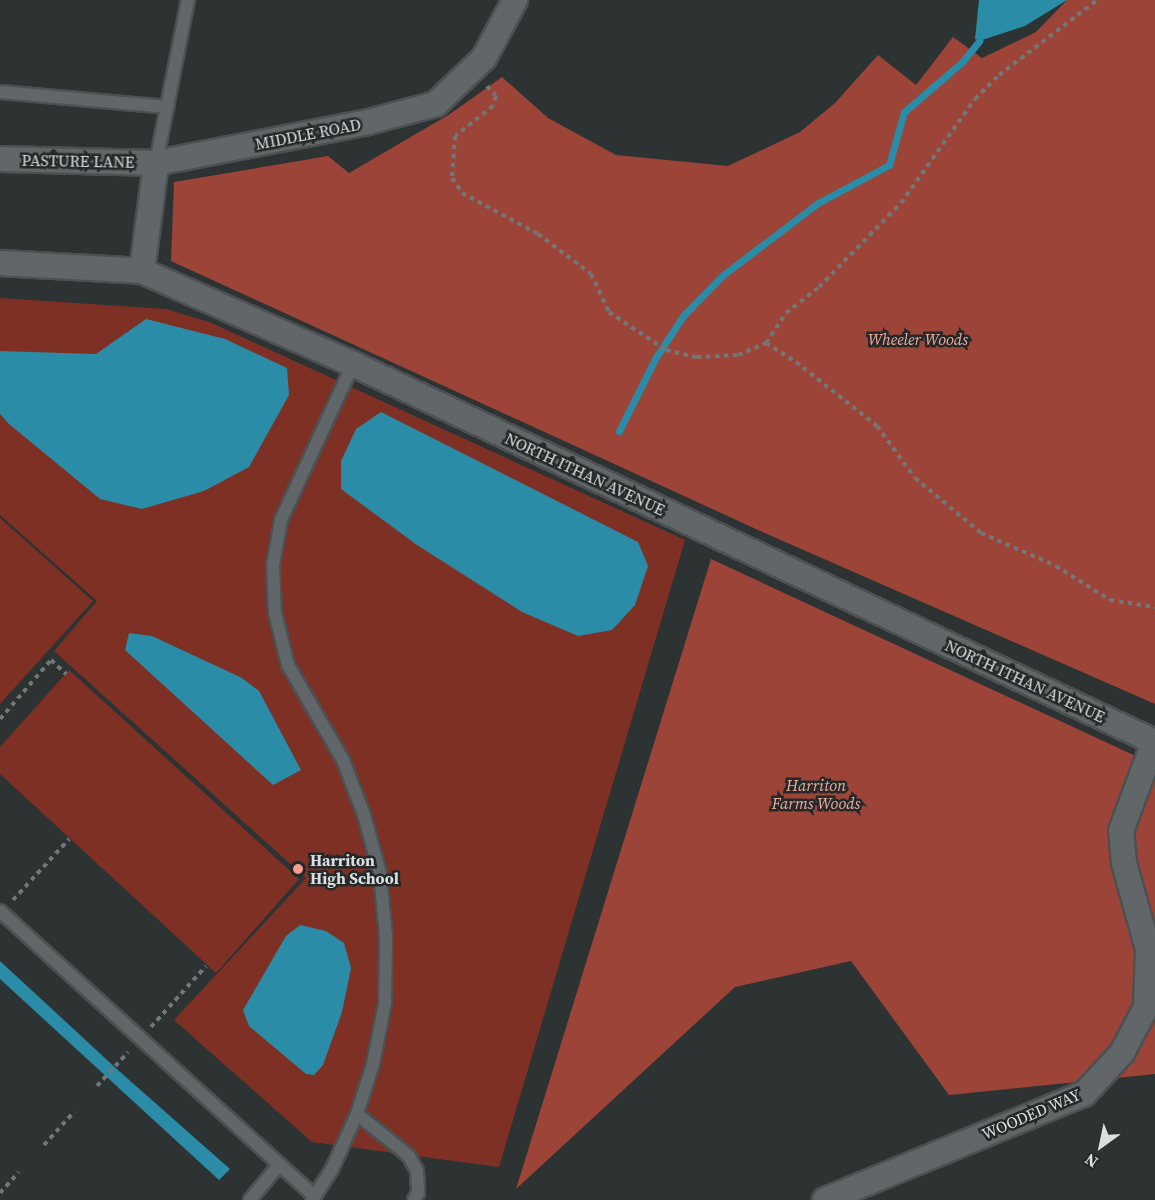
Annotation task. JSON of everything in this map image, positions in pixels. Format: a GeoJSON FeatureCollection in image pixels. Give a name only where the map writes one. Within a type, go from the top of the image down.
{"type":"FeatureCollection","features":[{"type":"Feature","properties":{"kind":"street","name":"MIDDLE ROAD"},"geometry":{"type":"LineString","coordinates":[[156,163],[368,122],[436,104],[484,58],[515,0]]}},
{"type":"Feature","properties":{"kind":"street","name":"PASTURE LANE"},"geometry":{"type":"LineString","coordinates":[[0,159],[156,163]]}},
{"type":"Feature","properties":{"kind":"street"},"geometry":{"type":"LineString","coordinates":[[142,271],[156,163]]}},
{"type":"Feature","properties":{"kind":"street","name":"NORTH ITHAN AVENUE"},"geometry":{"type":"LineString","coordinates":[[0,263],[142,271],[353,364],[1155,742]]}},
{"type":"Feature","properties":{"kind":"street","name":"WOODED WAY"},"geometry":{"type":"LineString","coordinates":[[825,1200],[1084,1094],[1122,1053],[1146,1007],[1148,949],[1124,863],[1121,831],[1155,742]]}},
{"type":"Feature","properties":{"kind":"lane"},"geometry":{"type":"LineString","coordinates":[[156,163],[188,0]]}},
{"type":"Feature","properties":{"kind":"lane"},"geometry":{"type":"LineString","coordinates":[[0,92],[167,108]]}},
{"type":"Feature","properties":{"kind":"lane"},"geometry":{"type":"LineString","coordinates":[[0,911],[314,1198],[332,1169],[357,1114],[373,1064],[385,1003],[386,938],[380,873],[343,760],[288,665],[275,613],[273,565],[281,520],[353,364]]}},
{"type":"Feature","properties":{"kind":"lane"},"geometry":{"type":"LineString","coordinates":[[357,1114],[409,1156],[417,1171],[418,1193],[414,1200]]}},
{"type":"Feature","properties":{"kind":"lane"},"geometry":{"type":"LineString","coordinates":[[250,1200],[279,1165]]}},
{"type":"Feature","properties":{"kind":"path"},"geometry":{"type":"LineString","coordinates":[[471,70],[496,96],[493,106],[456,136],[452,178],[462,193],[538,234],[591,274],[609,312],[643,337],[666,350],[697,357],[738,355],[766,343],[786,313],[819,287],[901,203],[975,99],[999,75],[1097,0]]}},
{"type":"Feature","properties":{"kind":"path"},"geometry":{"type":"LineString","coordinates":[[766,343],[796,362],[877,426],[915,478],[981,533],[1056,566],[1110,600],[1155,607]]}},
{"type":"Feature","properties":{"kind":"path"},"geometry":{"type":"LineString","coordinates":[[0,719],[51,660],[66,674]]}},
{"type":"Feature","properties":{"kind":"path"},"geometry":{"type":"LineString","coordinates":[[11,903],[69,839]]}},
{"type":"Feature","properties":{"kind":"path"},"geometry":{"type":"LineString","coordinates":[[151,1027],[206,966]]}},
{"type":"Feature","properties":{"kind":"path"},"geometry":{"type":"LineString","coordinates":[[97,1086],[128,1052]]}},
{"type":"Feature","properties":{"kind":"path"},"geometry":{"type":"LineString","coordinates":[[44,1145],[74,1112]]}},
{"type":"Feature","properties":{"kind":"path"},"geometry":{"type":"LineString","coordinates":[[0,1193],[19,1172]]}},
{"type":"Feature","properties":{"kind":"shaded area","name":"Harriton High School"},"geometry":{"type":"Polygon","coordinates":[[[0,298],[166,309],[209,322],[685,540],[499,1167],[312,1142],[174,1020],[306,878],[54,651],[97,601],[0,515],[0,298]]]}},
{"type":"Feature","properties":{"kind":"shaded area"},"geometry":{"type":"Polygon","coordinates":[[[0,518],[93,601],[0,704],[0,518]]]}},
{"type":"Feature","properties":{"kind":"shaded area"},"geometry":{"type":"Polygon","coordinates":[[[69,670],[299,879],[216,973],[0,774],[0,747],[69,670]]]}},
{"type":"Feature","properties":{"kind":"green space","name":"Wheeler Woods"},"geometry":{"type":"Polygon","coordinates":[[[1067,0],[1155,0],[1155,704],[767,534],[171,261],[174,182],[328,156],[349,173],[450,114],[502,77],[548,118],[616,155],[728,166],[800,132],[835,103],[878,55],[916,85],[953,37],[982,58],[1036,32],[1067,0]]]}},
{"type":"Feature","properties":{"kind":"green space","name":"Harriton Farms Woods"},"geometry":{"type":"Polygon","coordinates":[[[711,559],[1155,765],[1155,1074],[949,1095],[851,961],[735,987],[516,1189],[711,559]]]}},
{"type":"Feature","properties":{"kind":"water"},"geometry":{"type":"Polygon","coordinates":[[[979,0],[1067,0],[1025,26],[979,41],[975,39],[979,0]]]}},
{"type":"Feature","properties":{"kind":"water"},"geometry":{"type":"Polygon","coordinates":[[[146,319],[225,339],[287,368],[289,395],[249,467],[204,491],[142,509],[100,499],[0,414],[0,351],[96,354],[146,319]]]}},
{"type":"Feature","properties":{"kind":"water"},"geometry":{"type":"Polygon","coordinates":[[[381,412],[638,542],[648,566],[635,605],[612,630],[578,636],[522,612],[417,545],[341,489],[341,461],[356,429],[381,412]]]}},
{"type":"Feature","properties":{"kind":"water"},"geometry":{"type":"Polygon","coordinates":[[[129,633],[152,636],[242,678],[259,691],[301,770],[273,785],[125,650],[129,633]]]}},
{"type":"Feature","properties":{"kind":"water"},"geometry":{"type":"Polygon","coordinates":[[[300,925],[326,931],[344,943],[351,968],[342,1012],[323,1065],[314,1075],[306,1074],[249,1026],[243,1010],[286,936],[300,925]]]}},
{"type":"Feature","properties":{"kind":"water"},"geometry":{"type":"Polygon","coordinates":[[[0,961],[230,1169],[219,1180],[0,979],[0,961]]]}},
{"type":"Feature","properties":{"kind":"waterway"},"geometry":{"type":"LineString","coordinates":[[619,431],[655,359],[683,316],[723,275],[818,203],[889,165],[904,112],[963,61],[979,41]]}},
{"type":"Feature","properties":{"kind":"place","name":"Harriton High School"},"geometry":{"type":"Point","coordinates":[298,869]}}]}
